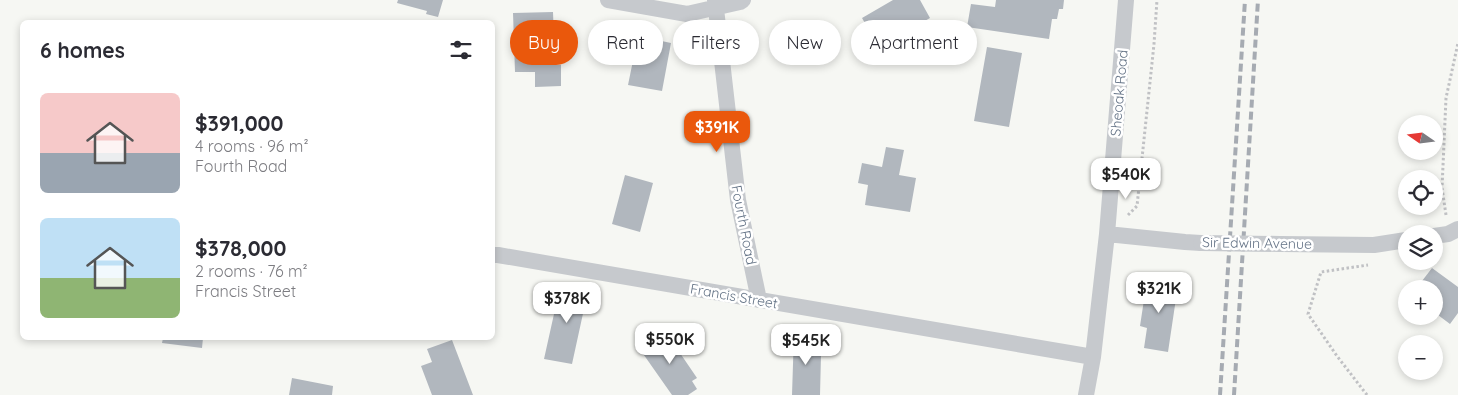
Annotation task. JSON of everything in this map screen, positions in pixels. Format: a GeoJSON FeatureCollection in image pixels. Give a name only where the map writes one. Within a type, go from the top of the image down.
{"type":"FeatureCollection","features":[{"type":"Feature","properties":{"kind":"street"},"geometry":{"type":"LineString","coordinates":[[608,0],[687,14],[715,4],[740,2],[743,0]]}},
{"type":"Feature","properties":{"kind":"street","name":"Sheoak Road"},"geometry":{"type":"LineString","coordinates":[[1086,395],[1093,357],[1107,234],[1126,0]]}},
{"type":"Feature","properties":{"kind":"street","name":"Fourth Road"},"geometry":{"type":"LineString","coordinates":[[715,4],[738,200],[759,300]]}},
{"type":"Feature","properties":{"kind":"street","name":"Sir Edwin Avenue"},"geometry":{"type":"LineString","coordinates":[[1107,234],[1201,243],[1374,245],[1398,241]]}},
{"type":"Feature","properties":{"kind":"street","name":"Francis Street"},"geometry":{"type":"LineString","coordinates":[[495,255],[1093,357]]}},
{"type":"Feature","properties":{"kind":"path"},"geometry":{"type":"LineString","coordinates":[[1107,234],[1137,206],[1157,0]]}},
{"type":"Feature","properties":{"kind":"path"},"geometry":{"type":"LineString","coordinates":[[1447,233],[1442,188],[1446,98],[1458,43]]}},
{"type":"Feature","properties":{"kind":"path"},"geometry":{"type":"LineString","coordinates":[[1367,395],[1308,314],[1321,272],[1375,264],[1374,245]]}},
{"type":"Feature","properties":{"kind":"building"},"geometry":{"type":"Polygon","coordinates":[[[398,0],[443,0],[438,17],[426,14],[427,11],[397,3],[398,0]]]}},
{"type":"Feature","properties":{"kind":"building"},"geometry":{"type":"Polygon","coordinates":[[[893,0],[920,0],[930,18],[927,20],[863,20],[862,18],[893,0]]]}},
{"type":"Feature","properties":{"kind":"building"},"geometry":{"type":"Polygon","coordinates":[[[996,0],[1064,0],[1063,9],[1059,9],[1057,19],[1052,19],[1049,39],[977,28],[977,20],[968,20],[971,4],[995,7],[996,0]]]}},
{"type":"Feature","properties":{"kind":"building"},"geometry":{"type":"Polygon","coordinates":[[[553,12],[553,20],[513,20],[513,13],[553,12]]]}},
{"type":"Feature","properties":{"kind":"building"},"geometry":{"type":"Polygon","coordinates":[[[663,41],[671,43],[662,91],[628,85],[632,65],[663,65],[663,41]]]}},
{"type":"Feature","properties":{"kind":"building"},"geometry":{"type":"Polygon","coordinates":[[[987,47],[1022,53],[1009,127],[974,121],[987,47]]]}},
{"type":"Feature","properties":{"kind":"building"},"geometry":{"type":"Polygon","coordinates":[[[515,65],[561,65],[561,86],[535,87],[535,72],[515,72],[515,65]]]}},
{"type":"Feature","properties":{"kind":"building"},"geometry":{"type":"Polygon","coordinates":[[[886,147],[904,150],[899,175],[916,178],[910,212],[865,205],[868,185],[858,183],[862,163],[882,167],[886,147]]]}},
{"type":"Feature","properties":{"kind":"building"},"geometry":{"type":"Polygon","coordinates":[[[625,175],[653,183],[640,232],[612,224],[625,175]]]}},
{"type":"Feature","properties":{"kind":"building"},"geometry":{"type":"Polygon","coordinates":[[[1430,270],[1435,270],[1458,287],[1458,313],[1450,324],[1443,319],[1443,280],[1423,280],[1430,270]]]}},
{"type":"Feature","properties":{"kind":"building"},"geometry":{"type":"Polygon","coordinates":[[[1147,280],[1178,285],[1168,352],[1144,348],[1147,328],[1140,326],[1147,280]]]}},
{"type":"Feature","properties":{"kind":"building"},"geometry":{"type":"Polygon","coordinates":[[[560,287],[595,295],[592,311],[584,309],[572,364],[544,359],[560,287]]]}},
{"type":"Feature","properties":{"kind":"building"},"geometry":{"type":"Polygon","coordinates":[[[665,331],[697,378],[692,381],[697,389],[688,395],[672,395],[639,348],[665,331]]]}},
{"type":"Feature","properties":{"kind":"building"},"geometry":{"type":"Polygon","coordinates":[[[794,333],[817,334],[816,355],[821,355],[820,395],[792,395],[794,333]]]}},
{"type":"Feature","properties":{"kind":"building"},"geometry":{"type":"Polygon","coordinates":[[[163,340],[203,340],[202,348],[162,343],[163,340]]]}},
{"type":"Feature","properties":{"kind":"building"},"geometry":{"type":"Polygon","coordinates":[[[452,340],[473,395],[432,395],[421,366],[432,362],[427,349],[452,340]]]}},
{"type":"Feature","properties":{"kind":"building"},"geometry":{"type":"Polygon","coordinates":[[[292,378],[333,386],[332,395],[289,395],[292,378]]]}},
{"type":"Feature","properties":{"kind":"railway"},"geometry":{"type":"LineString","coordinates":[[1220,395],[1245,0]]}},
{"type":"Feature","properties":{"kind":"railway"},"geometry":{"type":"LineString","coordinates":[[1234,395],[1258,0]]}}]}
